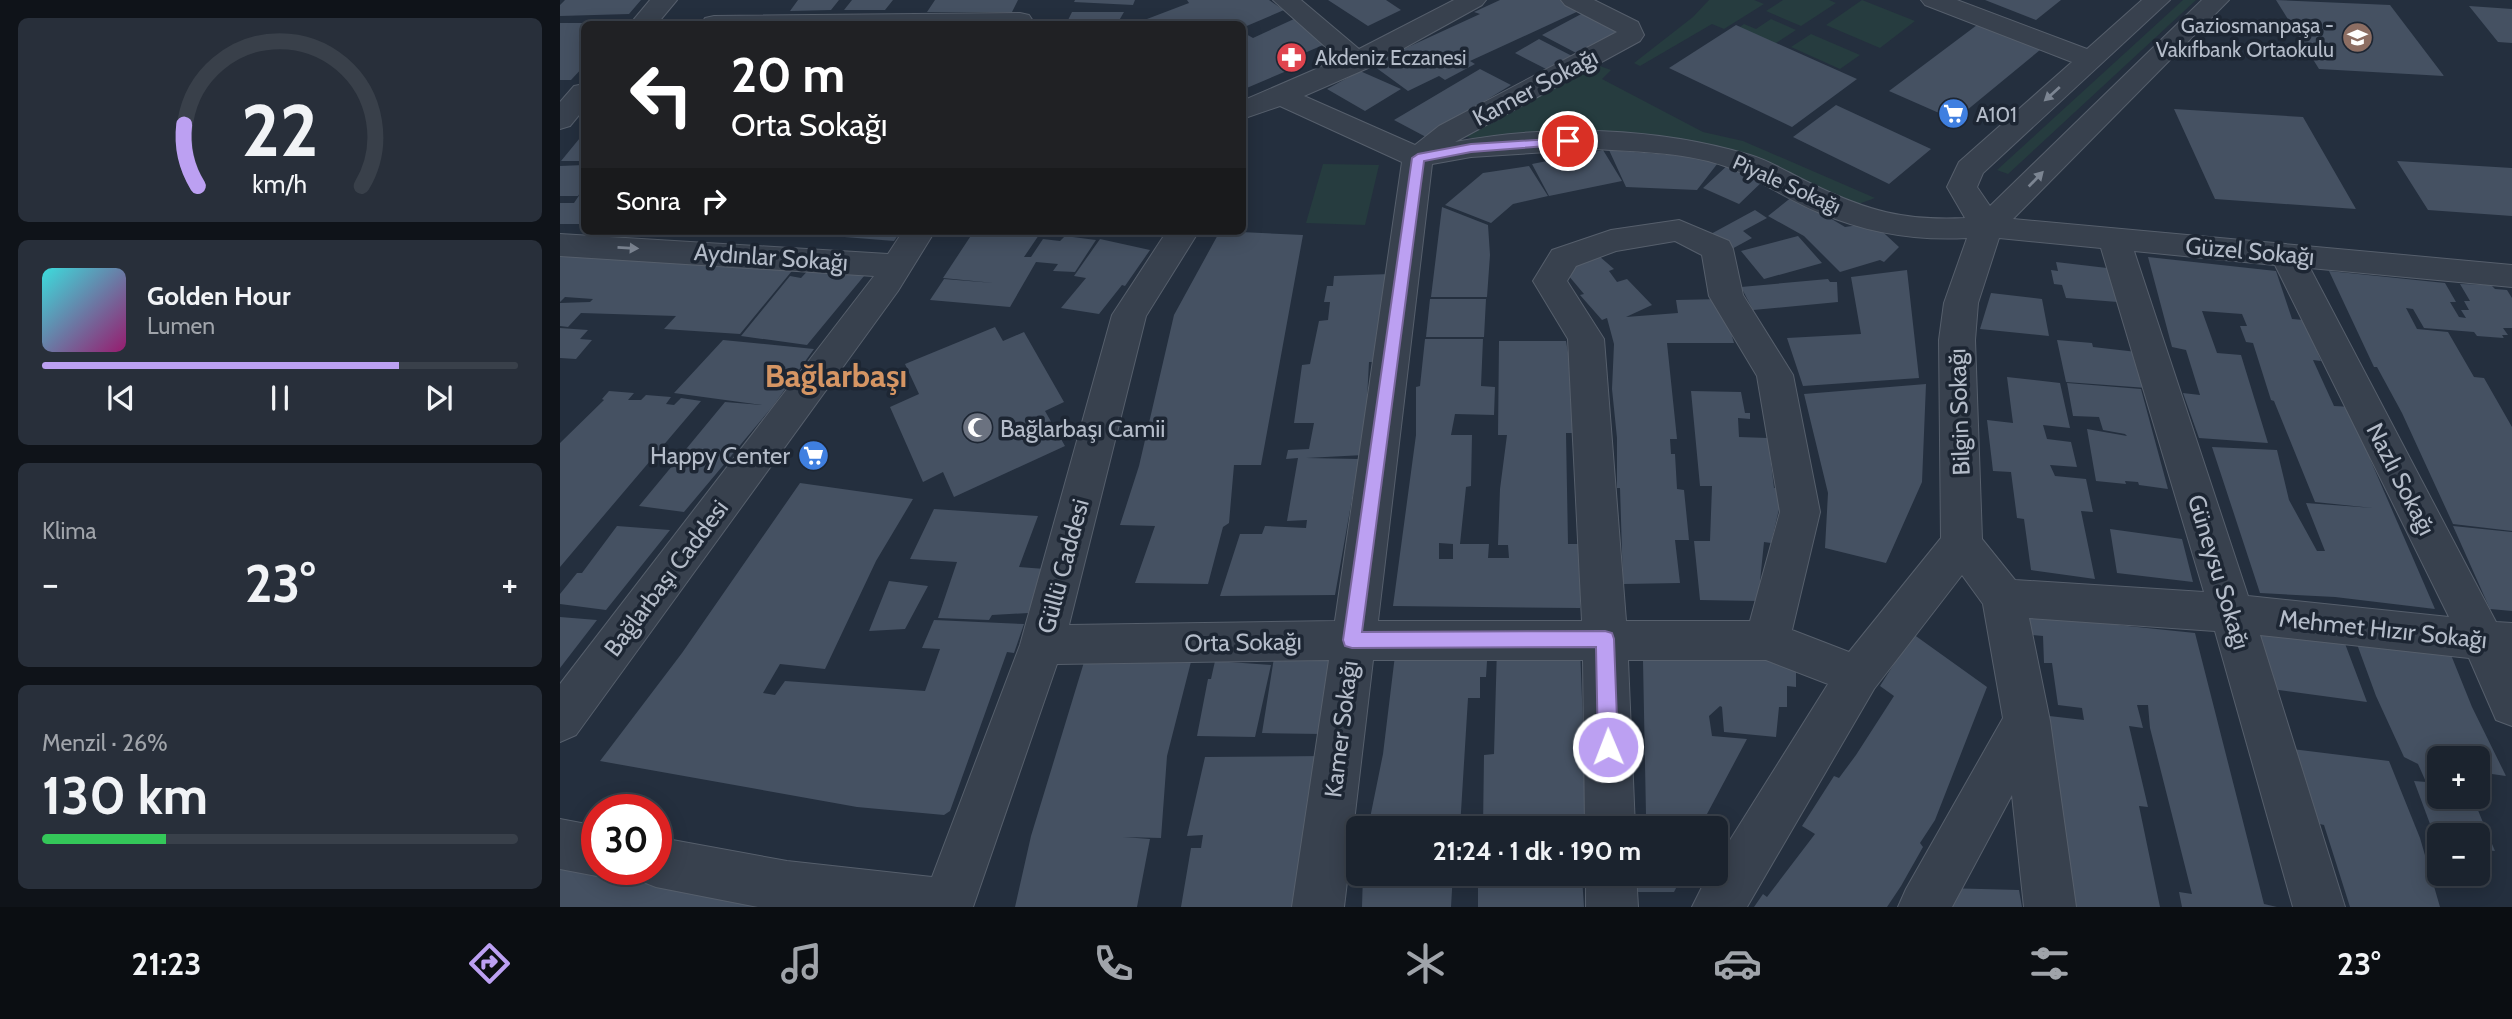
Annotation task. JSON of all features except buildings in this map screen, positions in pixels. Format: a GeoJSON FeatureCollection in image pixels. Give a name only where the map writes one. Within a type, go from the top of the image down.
{"type":"FeatureCollection","features":[{"type":"Feature","properties":{"kind":"street"},"geometry":{"type":"LineString","coordinates":[[646,21],[664,0]]}},
{"type":"Feature","properties":{"kind":"street"},"geometry":{"type":"LineString","coordinates":[[760,21],[777,0]]}},
{"type":"Feature","properties":{"kind":"street"},"geometry":{"type":"LineString","coordinates":[[891,21],[902,0]]}},
{"type":"Feature","properties":{"kind":"street"},"geometry":{"type":"LineString","coordinates":[[1286,0],[1358,62]]}},
{"type":"Feature","properties":{"kind":"street"},"geometry":{"type":"LineString","coordinates":[[1246,132],[1246,110],[1282,97],[1358,62],[1473,0]]}},
{"type":"Feature","properties":{"kind":"street","name":"Kamer Sokağı"},"geometry":{"type":"LineString","coordinates":[[1318,907],[1418,158],[1449,132],[1632,35],[1621,12],[1574,0]]}},
{"type":"Feature","properties":{"kind":"street"},"geometry":{"type":"LineString","coordinates":[[1934,0],[2090,60]]}},
{"type":"Feature","properties":{"kind":"street"},"geometry":{"type":"LineString","coordinates":[[1987,227],[1962,187],[1970,169],[2157,0]]}},
{"type":"Feature","properties":{"kind":"street","name":"Bilgin Sokağı"},"geometry":{"type":"LineString","coordinates":[[1962,542],[1956,340],[1961,303],[1987,227],[2216,0]]}},
{"type":"Feature","properties":{"kind":"street"},"geometry":{"type":"LineString","coordinates":[[923,21],[1023,15]]}},
{"type":"Feature","properties":{"kind":"street"},"geometry":{"type":"LineString","coordinates":[[560,120],[581,96]]}},
{"type":"Feature","properties":{"kind":"street"},"geometry":{"type":"LineString","coordinates":[[1282,97],[1418,158]]}},
{"type":"Feature","properties":{"kind":"street","name":"Piyale Sokağı"},"geometry":{"type":"LineString","coordinates":[[1418,158],[1471,148],[1595,140],[1677,146],[1742,162],[1831,206],[1892,226],[1929,230],[1987,227]]}},
{"type":"Feature","properties":{"kind":"street","name":"Güzel Sokağı"},"geometry":{"type":"LineString","coordinates":[[1987,227],[2512,276]]}},
{"type":"Feature","properties":{"kind":"street"},"geometry":{"type":"LineString","coordinates":[[1610,816],[1605,639],[1586,339],[1550,281],[1564,258],[1611,241],[1679,230],[1717,249],[1726,296],[1776,375],[1800,512],[1767,641]]}},
{"type":"Feature","properties":{"kind":"street","name":"Bağlarbaşı Caddesi"},"geometry":{"type":"LineString","coordinates":[[560,720],[897,265],[916,235]]}},
{"type":"Feature","properties":{"kind":"street","name":"Güllü Caddesi"},"geometry":{"type":"LineString","coordinates":[[948,906],[1042,645],[1129,316],[1181,235]]}},
{"type":"Feature","properties":{"kind":"street","name":"Güneysu Sokağı"},"geometry":{"type":"LineString","coordinates":[[2114,239],[2232,613],[2319,907]]}},
{"type":"Feature","properties":{"kind":"street","name":"Aydınlar Sokağı"},"geometry":{"type":"LineString","coordinates":[[560,245],[751,243],[897,265]]}},
{"type":"Feature","properties":{"kind":"street","name":"Nazlı Sokağı"},"geometry":{"type":"LineString","coordinates":[[2287,255],[2497,641],[2512,705]]}},
{"type":"Feature","properties":{"kind":"street"},"geometry":{"type":"LineString","coordinates":[[1718,907],[1858,675],[1962,542],[2003,597],[2028,722],[2050,907]]}},
{"type":"Feature","properties":{"kind":"street","name":"Mehmet Hızır Sokağı"},"geometry":{"type":"LineString","coordinates":[[2003,597],[2232,613],[2497,641]]}},
{"type":"Feature","properties":{"kind":"street","name":"Orta Sokağı"},"geometry":{"type":"LineString","coordinates":[[1042,645],[1352,640],[1767,641],[1858,675]]}},
{"type":"Feature","properties":{"kind":"street"},"geometry":{"type":"LineString","coordinates":[[1924,907],[2028,722]]}},
{"type":"Feature","properties":{"kind":"street"},"geometry":{"type":"LineString","coordinates":[[560,844],[581,848]]}},
{"type":"Feature","properties":{"kind":"street"},"geometry":{"type":"LineString","coordinates":[[672,865],[787,887],[948,906]]}},
{"type":"Feature","properties":{"kind":"street"},"geometry":{"type":"LineString","coordinates":[[1611,886],[1612,907]]}},
{"type":"Feature","properties":{"kind":"green space"},"geometry":{"type":"Polygon","coordinates":[[[1709,0],[1754,0],[1764,4],[1724,29],[1712,24],[1640,66],[1634,63],[1693,17],[1709,0]]]}},
{"type":"Feature","properties":{"kind":"green space"},"geometry":{"type":"Polygon","coordinates":[[[1783,0],[1829,0],[1836,3],[1801,26],[1766,11],[1783,0]]]}},
{"type":"Feature","properties":{"kind":"green space"},"geometry":{"type":"Polygon","coordinates":[[[1862,0],[1915,21],[1880,48],[1826,25],[1862,0]]]}},
{"type":"Feature","properties":{"kind":"green space"},"geometry":{"type":"Polygon","coordinates":[[[2183,0],[2196,0],[2008,174],[1997,170],[2183,0]]]}},
{"type":"Feature","properties":{"kind":"green space"},"geometry":{"type":"Polygon","coordinates":[[[1771,19],[1796,30],[1773,45],[1737,29],[1744,24],[1756,29],[1771,19]]]}},
{"type":"Feature","properties":{"kind":"green space"},"geometry":{"type":"Polygon","coordinates":[[[1811,34],[1860,55],[1840,69],[1791,47],[1811,34]]]}},
{"type":"Feature","properties":{"kind":"green space"},"geometry":{"type":"Polygon","coordinates":[[[1594,64],[1611,70],[1602,79],[1703,132],[1743,141],[1875,198],[1853,206],[1650,136],[1585,129],[1486,142],[1464,136],[1594,64]]]}},
{"type":"Feature","properties":{"kind":"green space"},"geometry":{"type":"Polygon","coordinates":[[[1323,164],[1379,165],[1365,225],[1306,223],[1323,164]]]}},
{"type":"Feature","properties":{"kind":"place","name":"Gaziosmanpaşa - Vakıfbank Ortaokulu"},"geometry":{"type":"Point","coordinates":[2357,37]}},
{"type":"Feature","properties":{"kind":"place","name":"Akdeniz Eczanesi"},"geometry":{"type":"Point","coordinates":[1292,57]}},
{"type":"Feature","properties":{"kind":"place","name":"A101"},"geometry":{"type":"Point","coordinates":[1953,114]}},
{"type":"Feature","properties":{"kind":"place","name":"Bağlarbaşı Camii"},"geometry":{"type":"Point","coordinates":[977,428]}},
{"type":"Feature","properties":{"kind":"place","name":"Happy Center"},"geometry":{"type":"Point","coordinates":[813,455]}},
{"type":"Feature","properties":{"kind":"district","name":"Bağlarbaşı"},"geometry":{"type":"Point","coordinates":[836,375]}},
{"type":"Feature","properties":{"kind":"route"},"geometry":{"type":"LineString","coordinates":[[1568,141],[1471,148],[1418,158],[1352,640],[1605,639],[1608,747]]}}]}
